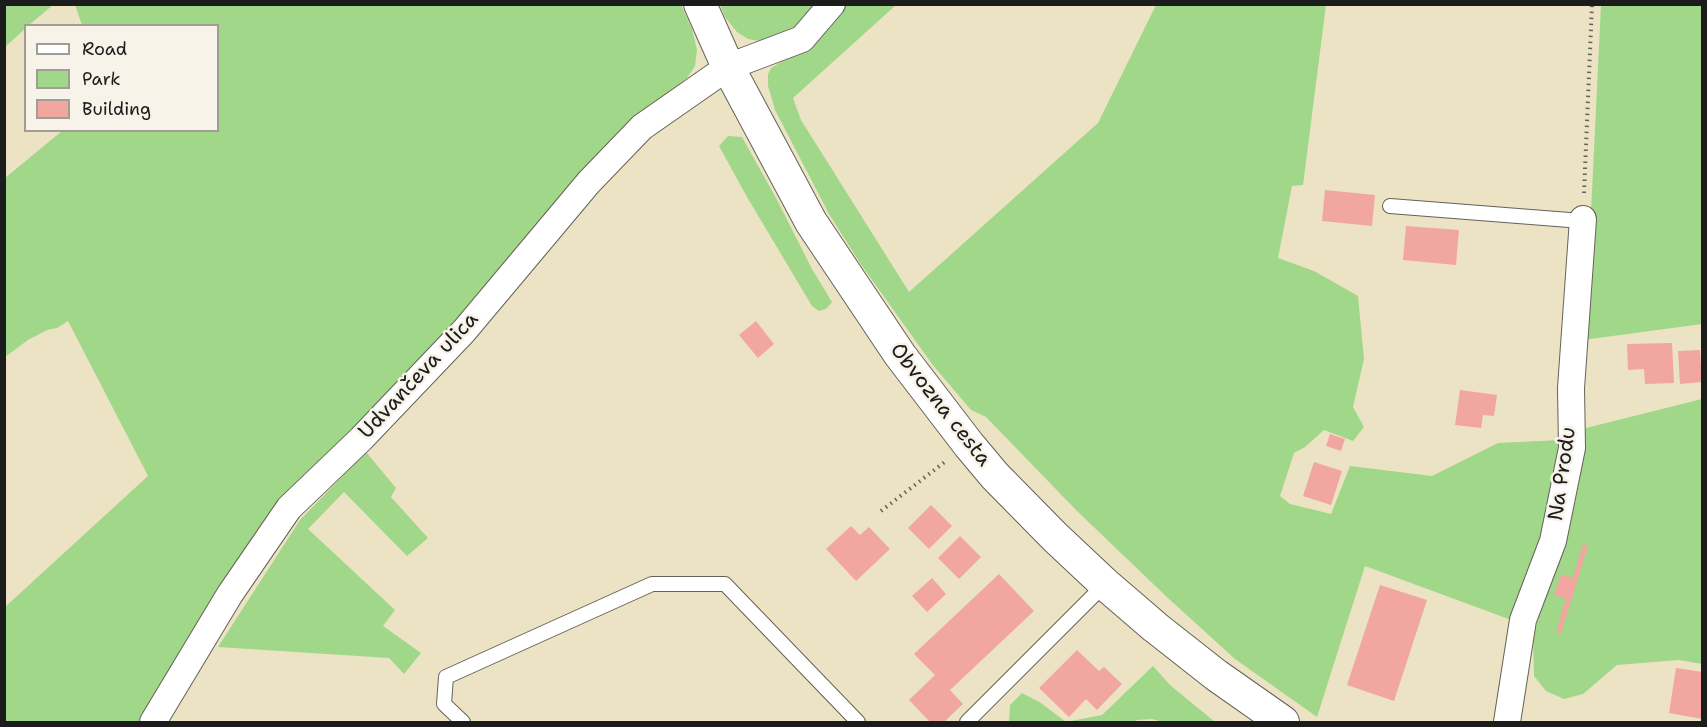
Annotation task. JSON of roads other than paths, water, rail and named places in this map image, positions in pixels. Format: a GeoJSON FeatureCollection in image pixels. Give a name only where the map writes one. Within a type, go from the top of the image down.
{"type":"FeatureCollection","features":[{"type":"Feature","properties":{"kind":"street","name":"Obvozna cesta"},"geometry":{"type":"LineString","coordinates":[[700,4],[728,68],[811,222],[900,355],[969,445],[1032,514],[1106,584],[1207,669],[1283,723]]}},
{"type":"Feature","properties":{"kind":"street","name":"Udvančeva ulica"},"geometry":{"type":"LineString","coordinates":[[153,723],[230,594],[289,508],[361,439],[464,331],[589,182],[642,127],[728,68],[802,39],[832,4]]}},
{"type":"Feature","properties":{"kind":"street","name":"Na Produ"},"geometry":{"type":"LineString","coordinates":[[1507,723],[1523,621],[1553,541],[1572,448],[1571,388],[1583,220]]}},
{"type":"Feature","properties":{"kind":"lane"},"geometry":{"type":"LineString","coordinates":[[1390,206],[1583,220]]}},
{"type":"Feature","properties":{"kind":"lane"},"geometry":{"type":"LineString","coordinates":[[463,723],[444,704],[446,677],[652,584],[725,584],[858,723]]}},
{"type":"Feature","properties":{"kind":"lane"},"geometry":{"type":"LineString","coordinates":[[967,723],[1106,584]]}}]}
